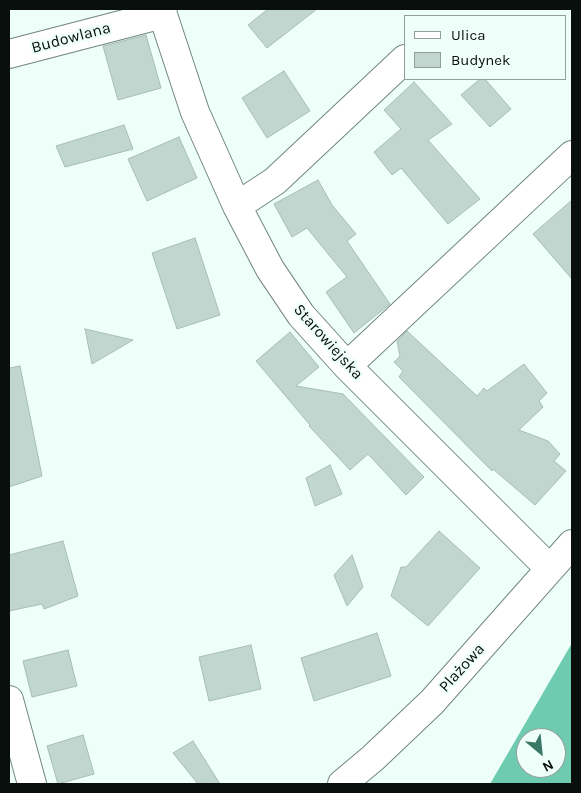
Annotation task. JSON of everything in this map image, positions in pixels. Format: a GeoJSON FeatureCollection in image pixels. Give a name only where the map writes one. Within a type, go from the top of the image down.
{"type":"FeatureCollection","features":[{"type":"Feature","properties":{"kind":"street","name":"Budowlana"},"geometry":{"type":"LineString","coordinates":[[9,54],[162,11]]}},
{"type":"Feature","properties":{"kind":"street","name":"Starowiejska"},"geometry":{"type":"LineString","coordinates":[[162,11],[195,112],[237,206],[270,269],[301,315],[347,366],[550,568]]}},
{"type":"Feature","properties":{"kind":"street"},"geometry":{"type":"LineString","coordinates":[[237,206],[275,181],[404,60]]}},
{"type":"Feature","properties":{"kind":"street"},"geometry":{"type":"LineString","coordinates":[[347,366],[572,155]]}},
{"type":"Feature","properties":{"kind":"street","name":"Plażowa"},"geometry":{"type":"LineString","coordinates":[[342,784],[373,758],[432,702],[572,544]]}},
{"type":"Feature","properties":{"kind":"street"},"geometry":{"type":"LineString","coordinates":[[9,700],[32,784]]}},
{"type":"Feature","properties":{"kind":"green space"},"geometry":{"type":"Polygon","coordinates":[[[572,643],[572,784],[490,784],[516,739],[516,778],[566,778],[566,728],[523,728],[572,643]]]}},
{"type":"Feature","properties":{"kind":"building"},"geometry":{"type":"Polygon","coordinates":[[[268,9],[317,9],[267,48],[248,25],[268,9]]]}},
{"type":"Feature","properties":{"kind":"building"},"geometry":{"type":"Polygon","coordinates":[[[146,35],[161,88],[118,100],[103,46],[146,35]]]}},
{"type":"Feature","properties":{"kind":"building"},"geometry":{"type":"Polygon","coordinates":[[[284,71],[310,111],[267,138],[242,98],[284,71]]]}},
{"type":"Feature","properties":{"kind":"building"},"geometry":{"type":"Polygon","coordinates":[[[479,80],[486,80],[511,109],[490,127],[461,95],[479,80]]]}},
{"type":"Feature","properties":{"kind":"building"},"geometry":{"type":"Polygon","coordinates":[[[414,82],[452,124],[428,140],[480,199],[448,224],[401,168],[392,175],[374,152],[401,129],[384,110],[414,82]]]}},
{"type":"Feature","properties":{"kind":"building"},"geometry":{"type":"Polygon","coordinates":[[[124,125],[133,149],[65,167],[56,146],[124,125]]]}},
{"type":"Feature","properties":{"kind":"building"},"geometry":{"type":"Polygon","coordinates":[[[179,137],[197,178],[147,201],[128,159],[179,137]]]}},
{"type":"Feature","properties":{"kind":"building"},"geometry":{"type":"Polygon","coordinates":[[[318,180],[332,205],[356,234],[347,241],[390,304],[354,333],[326,292],[347,277],[307,228],[292,237],[274,204],[318,180]]]}},
{"type":"Feature","properties":{"kind":"building"},"geometry":{"type":"Polygon","coordinates":[[[572,200],[572,279],[533,234],[572,200]]]}},
{"type":"Feature","properties":{"kind":"building"},"geometry":{"type":"Polygon","coordinates":[[[195,238],[220,315],[177,329],[152,253],[195,238]]]}},
{"type":"Feature","properties":{"kind":"building"},"geometry":{"type":"Polygon","coordinates":[[[85,329],[133,340],[92,364],[85,329]]]}},
{"type":"Feature","properties":{"kind":"building"},"geometry":{"type":"Polygon","coordinates":[[[407,331],[477,396],[484,388],[487,391],[524,364],[547,393],[539,401],[543,407],[519,430],[548,441],[560,454],[554,461],[566,471],[535,505],[493,469],[492,471],[399,377],[403,371],[394,362],[400,356],[397,341],[407,331]]]}},
{"type":"Feature","properties":{"kind":"building"},"geometry":{"type":"Polygon","coordinates":[[[290,332],[319,367],[296,386],[343,394],[424,477],[406,495],[368,454],[350,470],[309,426],[256,361],[290,332]]]}},
{"type":"Feature","properties":{"kind":"building"},"geometry":{"type":"Polygon","coordinates":[[[20,366],[42,476],[9,487],[9,368],[20,366]]]}},
{"type":"Feature","properties":{"kind":"building"},"geometry":{"type":"Polygon","coordinates":[[[330,465],[342,494],[315,506],[306,478],[330,465]]]}},
{"type":"Feature","properties":{"kind":"building"},"geometry":{"type":"Polygon","coordinates":[[[439,531],[480,568],[428,626],[391,596],[401,567],[406,567],[439,531]]]}},
{"type":"Feature","properties":{"kind":"building"},"geometry":{"type":"Polygon","coordinates":[[[63,541],[78,596],[44,609],[42,604],[9,611],[9,555],[63,541]]]}},
{"type":"Feature","properties":{"kind":"building"},"geometry":{"type":"Polygon","coordinates":[[[352,555],[363,587],[347,606],[334,575],[352,555]]]}},
{"type":"Feature","properties":{"kind":"building"},"geometry":{"type":"Polygon","coordinates":[[[377,633],[391,676],[314,701],[301,658],[377,633]]]}},
{"type":"Feature","properties":{"kind":"building"},"geometry":{"type":"Polygon","coordinates":[[[251,645],[261,689],[209,701],[199,657],[251,645]]]}},
{"type":"Feature","properties":{"kind":"building"},"geometry":{"type":"Polygon","coordinates":[[[68,650],[77,686],[32,697],[23,661],[68,650]]]}},
{"type":"Feature","properties":{"kind":"building"},"geometry":{"type":"Polygon","coordinates":[[[83,735],[94,774],[58,784],[47,746],[83,735]]]}},
{"type":"Feature","properties":{"kind":"building"},"geometry":{"type":"Polygon","coordinates":[[[193,741],[220,784],[198,784],[173,753],[193,741]]]}}]}
